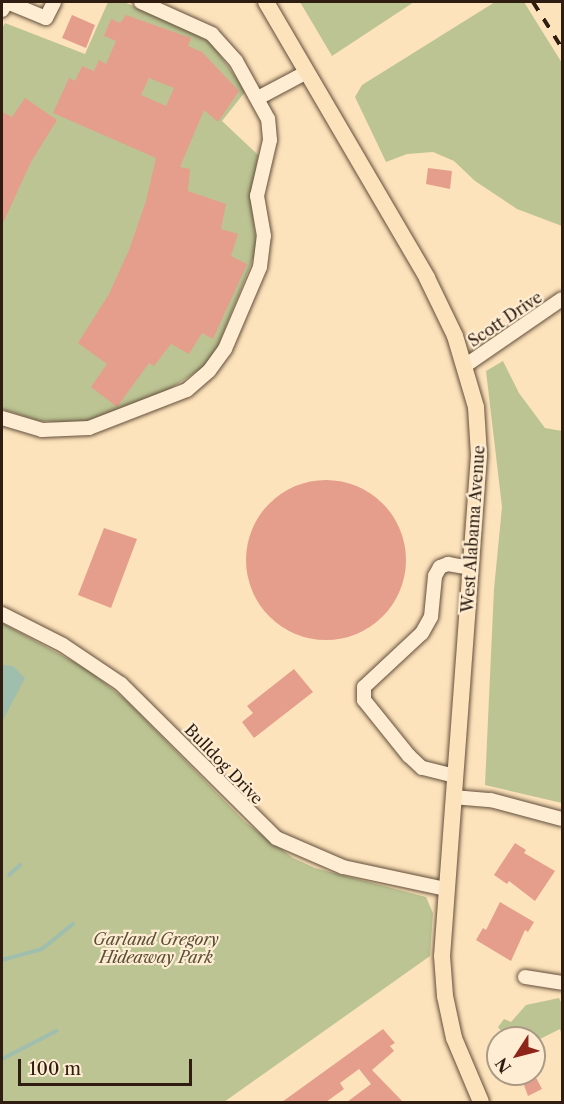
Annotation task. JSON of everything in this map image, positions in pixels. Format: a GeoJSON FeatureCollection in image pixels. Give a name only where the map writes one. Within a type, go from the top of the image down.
{"type":"FeatureCollection","features":[{"type":"Feature","properties":{"kind":"main road","name":"West Alabama Avenue"},"geometry":{"type":"LineString","coordinates":[[266,2],[305,73],[427,279],[466,366],[479,428],[471,568],[446,889],[445,996],[463,1065],[481,1102]]}},
{"type":"Feature","properties":{"kind":"street"},"geometry":{"type":"LineString","coordinates":[[2,10],[7,2],[46,18],[54,2]]}},
{"type":"Feature","properties":{"kind":"street"},"geometry":{"type":"LineString","coordinates":[[2,418],[42,430],[90,428],[187,390],[217,362],[262,259],[264,236],[257,196],[270,130],[258,98],[236,61],[212,34],[141,2]]}},
{"type":"Feature","properties":{"kind":"street"},"geometry":{"type":"LineString","coordinates":[[258,98],[305,73]]}},
{"type":"Feature","properties":{"kind":"street","name":"Scott Drive"},"geometry":{"type":"LineString","coordinates":[[466,366],[562,299]]}},
{"type":"Feature","properties":{"kind":"street"},"geometry":{"type":"LineString","coordinates":[[455,776],[422,768],[409,756],[364,700],[364,687],[422,633],[431,617],[435,576],[440,567],[448,564],[471,568]]}},
{"type":"Feature","properties":{"kind":"street","name":"Bulldog Drive"},"geometry":{"type":"LineString","coordinates":[[2,614],[63,645],[121,684],[276,838],[305,853],[357,871],[446,889]]}},
{"type":"Feature","properties":{"kind":"street"},"geometry":{"type":"LineString","coordinates":[[453,796],[491,800],[562,819]]}},
{"type":"Feature","properties":{"kind":"street"},"geometry":{"type":"LineString","coordinates":[[525,977],[562,983]]}},
{"type":"Feature","properties":{"kind":"green space"},"geometry":{"type":"Polygon","coordinates":[[[108,2],[124,2],[211,43],[241,84],[245,92],[222,121],[258,155],[251,200],[257,249],[214,356],[201,369],[163,393],[103,416],[81,423],[39,421],[2,409],[2,28],[5,23],[85,54],[108,2]]]}},
{"type":"Feature","properties":{"kind":"green space"},"geometry":{"type":"Polygon","coordinates":[[[300,2],[414,2],[332,56],[300,2]]]}},
{"type":"Feature","properties":{"kind":"green space"},"geometry":{"type":"Polygon","coordinates":[[[495,2],[524,2],[562,63],[562,226],[517,209],[475,181],[454,161],[433,152],[407,154],[386,162],[355,97],[362,85],[495,2]]]}},
{"type":"Feature","properties":{"kind":"green space"},"geometry":{"type":"Polygon","coordinates":[[[503,361],[519,393],[545,428],[562,431],[562,803],[485,785],[494,589],[502,507],[486,371],[503,361]]]}},
{"type":"Feature","properties":{"kind":"green space","name":"Garland Gregory Hideaway Park"},"geometry":{"type":"Polygon","coordinates":[[[2,623],[87,669],[127,701],[245,822],[293,858],[315,868],[426,897],[433,913],[430,956],[224,1102],[2,1102],[2,623]]]}},
{"type":"Feature","properties":{"kind":"green space"},"geometry":{"type":"Polygon","coordinates":[[[559,998],[562,1004],[562,1036],[560,1029],[546,1036],[546,1026],[499,1026],[504,1019],[511,1022],[526,1005],[559,998]]]}},
{"type":"Feature","properties":{"kind":"shaded area"},"geometry":{"type":"Polygon","coordinates":[[[2,665],[13,666],[25,678],[2,722],[2,665]]]}},
{"type":"Feature","properties":{"kind":"building"},"geometry":{"type":"Polygon","coordinates":[[[72,15],[95,25],[86,48],[62,38],[72,15]]]}},
{"type":"Feature","properties":{"kind":"building"},"geometry":{"type":"Polygon","coordinates":[[[126,15],[191,38],[188,46],[202,52],[239,91],[218,122],[204,110],[180,167],[190,169],[188,191],[226,204],[221,229],[238,234],[231,256],[247,264],[213,339],[202,333],[189,354],[171,344],[154,366],[149,363],[117,407],[91,387],[107,364],[78,343],[109,294],[129,250],[146,201],[156,158],[53,113],[69,78],[75,81],[82,66],[94,71],[99,60],[106,64],[116,41],[104,36],[111,19],[120,23],[126,15]],[[149,78],[141,95],[166,106],[174,88],[149,78]]]}},
{"type":"Feature","properties":{"kind":"building"},"geometry":{"type":"Polygon","coordinates":[[[25,98],[57,120],[31,162],[2,225],[2,112],[12,117],[25,98]]]}},
{"type":"Feature","properties":{"kind":"building"},"geometry":{"type":"Polygon","coordinates":[[[428,168],[452,171],[450,189],[426,184],[428,168]]]}},
{"type":"Feature","properties":{"kind":"building"},"geometry":{"type":"Polygon","coordinates":[[[326,480],[356,486],[382,504],[400,530],[406,560],[400,590],[382,616],[356,634],[326,640],[296,634],[270,616],[252,590],[246,560],[252,530],[270,504],[296,486],[326,480]]]}},
{"type":"Feature","properties":{"kind":"building"},"geometry":{"type":"Polygon","coordinates":[[[104,528],[137,539],[111,608],[78,595],[104,528]]]}},
{"type":"Feature","properties":{"kind":"building"},"geometry":{"type":"Polygon","coordinates":[[[294,669],[313,692],[254,738],[242,722],[253,713],[247,706],[294,669]]]}},
{"type":"Feature","properties":{"kind":"building"},"geometry":{"type":"Polygon","coordinates":[[[515,843],[526,850],[524,853],[555,871],[535,901],[509,881],[507,884],[494,875],[515,843]]]}},
{"type":"Feature","properties":{"kind":"building"},"geometry":{"type":"Polygon","coordinates":[[[500,902],[534,922],[528,932],[525,930],[511,961],[476,940],[483,928],[486,930],[500,902]]]}},
{"type":"Feature","properties":{"kind":"building"},"geometry":{"type":"Polygon","coordinates":[[[383,1029],[395,1043],[390,1046],[394,1051],[372,1070],[403,1102],[347,1102],[371,1084],[359,1069],[340,1083],[344,1089],[326,1102],[282,1102],[383,1029]]]}},
{"type":"Feature","properties":{"kind":"building"},"geometry":{"type":"Polygon","coordinates":[[[524,1086],[540,1086],[542,1089],[528,1096],[524,1086]]]}},
{"type":"Feature","properties":{"kind":"waterway"},"geometry":{"type":"LineString","coordinates":[[9,875],[20,865]]}},
{"type":"Feature","properties":{"kind":"waterway"},"geometry":{"type":"LineString","coordinates":[[2,960],[42,949],[73,924]]}},
{"type":"Feature","properties":{"kind":"waterway"},"geometry":{"type":"LineString","coordinates":[[2,1059],[56,1031]]}},
{"type":"Feature","properties":{"kind":"railway"},"geometry":{"type":"LineString","coordinates":[[533,2],[562,48]]}}]}
